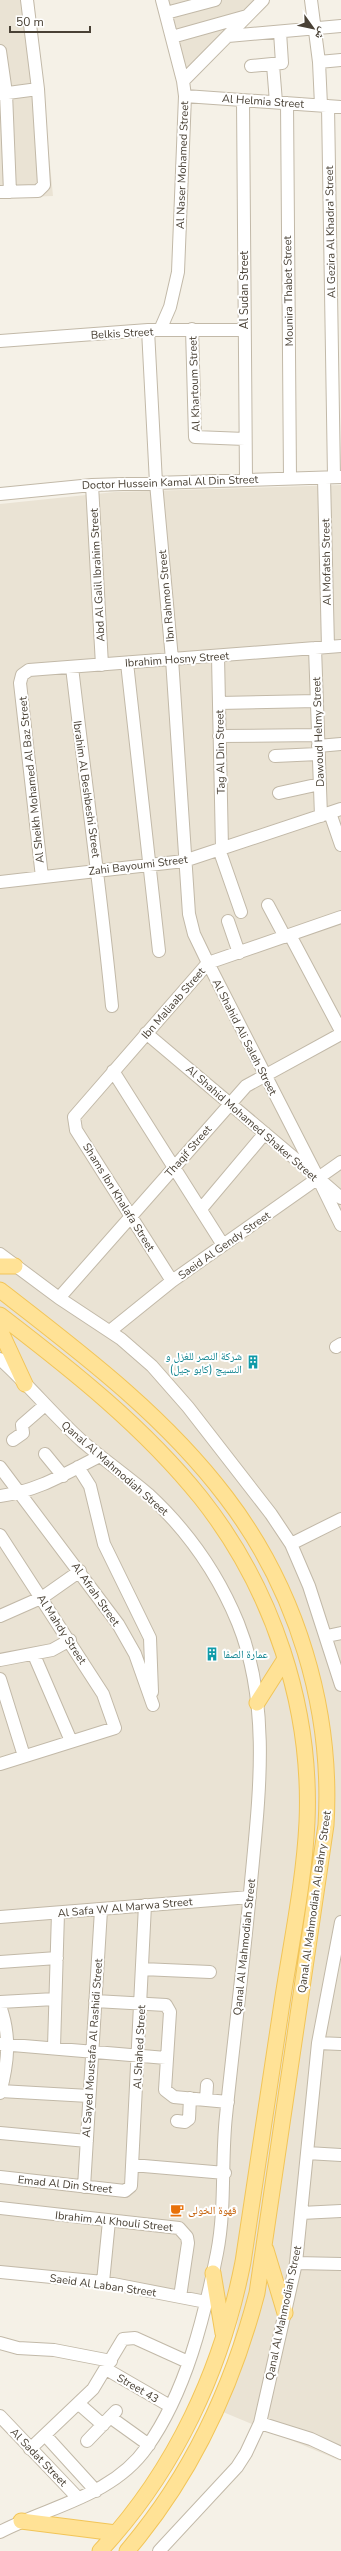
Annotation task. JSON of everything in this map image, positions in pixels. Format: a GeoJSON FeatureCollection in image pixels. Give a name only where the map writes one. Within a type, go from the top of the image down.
{"type":"FeatureCollection","features":[{"type":"Feature","properties":{"kind":"main road"},"geometry":{"type":"LineString","coordinates":[[0,1266],[15,1266]]}},
{"type":"Feature","properties":{"kind":"main road","name":"Qanal Al Mahmodiah Al Bahry Street"},"geometry":{"type":"LineString","coordinates":[[0,1290],[127,1393],[208,1476],[241,1518],[268,1563],[290,1608],[306,1656],[322,1732],[327,1785],[326,1826],[266,2247],[245,2338],[215,2417],[174,2490],[127,2551]]}},
{"type":"Feature","properties":{"kind":"main road","name":"Qanal Al Mahmodiah Al Bahry Street"},"geometry":{"type":"LineString","coordinates":[[0,1315],[105,1398],[159,1451],[201,1499],[235,1548],[255,1582],[285,1659],[297,1707],[305,1757],[307,1801],[305,1846],[243,2262],[224,2338],[206,2387],[182,2435],[155,2481],[116,2533],[100,2551]]}},
{"type":"Feature","properties":{"kind":"main road"},"geometry":{"type":"LineString","coordinates":[[0,1330],[25,1384]]}},
{"type":"Feature","properties":{"kind":"main road"},"geometry":{"type":"LineString","coordinates":[[257,1703],[285,1659]]}},
{"type":"Feature","properties":{"kind":"main road"},"geometry":{"type":"LineString","coordinates":[[266,2247],[285,2313]]}},
{"type":"Feature","properties":{"kind":"main road"},"geometry":{"type":"LineString","coordinates":[[213,2273],[224,2338]]}},
{"type":"Feature","properties":{"kind":"main road"},"geometry":{"type":"LineString","coordinates":[[21,2521],[116,2533]]}},
{"type":"Feature","properties":{"kind":"street"},"geometry":{"type":"LineString","coordinates":[[0,51],[3,94],[5,192],[38,191],[44,185],[38,89],[27,0]]}},
{"type":"Feature","properties":{"kind":"street","name":"Al Naser Mohamed Street"},"geometry":{"type":"LineString","coordinates":[[154,330],[170,307],[178,272],[185,96],[184,81],[162,0]]}},
{"type":"Feature","properties":{"kind":"street"},"geometry":{"type":"LineString","coordinates":[[166,13],[215,0]]}},
{"type":"Feature","properties":{"kind":"street","name":"Al Gezira Al Khadra' Street"},"geometry":{"type":"LineString","coordinates":[[311,0],[325,106],[333,477]]}},
{"type":"Feature","properties":{"kind":"street"},"geometry":{"type":"LineString","coordinates":[[184,81],[256,6]]}},
{"type":"Feature","properties":{"kind":"street"},"geometry":{"type":"LineString","coordinates":[[172,37],[256,6]]}},
{"type":"Feature","properties":{"kind":"street"},"geometry":{"type":"LineString","coordinates":[[228,36],[341,26]]}},
{"type":"Feature","properties":{"kind":"street"},"geometry":{"type":"LineString","coordinates":[[251,66],[280,64],[282,61],[280,32]]}},
{"type":"Feature","properties":{"kind":"street"},"geometry":{"type":"LineString","coordinates":[[320,62],[341,60]]}},
{"type":"Feature","properties":{"kind":"street","name":"Mounira Thabet Street"},"geometry":{"type":"LineString","coordinates":[[273,65],[282,103],[290,478]]}},
{"type":"Feature","properties":{"kind":"street"},"geometry":{"type":"LineString","coordinates":[[3,94],[38,89]]}},
{"type":"Feature","properties":{"kind":"street","name":"Al Helmia Street"},"geometry":{"type":"LineString","coordinates":[[185,96],[341,107]]}},
{"type":"Feature","properties":{"kind":"street","name":"Al Sudan Street"},"geometry":{"type":"LineString","coordinates":[[243,100],[246,480]]}},
{"type":"Feature","properties":{"kind":"street","name":"Al Khartoum Street"},"geometry":{"type":"LineString","coordinates":[[192,329],[195,436],[199,439],[245,439]]}},
{"type":"Feature","properties":{"kind":"street","name":"Belkis Street"},"geometry":{"type":"LineString","coordinates":[[0,340],[154,330],[244,330]]}},
{"type":"Feature","properties":{"kind":"street","name":"Ibn Rahmon Street"},"geometry":{"type":"LineString","coordinates":[[154,330],[156,483],[172,659],[184,861]]}},
{"type":"Feature","properties":{"kind":"street","name":"Doctor Hussein Kamal Al Din Street"},"geometry":{"type":"LineString","coordinates":[[0,494],[92,485],[333,477]]}},
{"type":"Feature","properties":{"kind":"street","name":"Al Mofatsh Street"},"geometry":{"type":"LineString","coordinates":[[322,648],[333,477]]}},
{"type":"Feature","properties":{"kind":"street","name":"Abd Al Galil Ibrahim Street"},"geometry":{"type":"LineString","coordinates":[[92,485],[102,665]]}},
{"type":"Feature","properties":{"kind":"street","name":"Ibrahim Hosny Street"},"geometry":{"type":"LineString","coordinates":[[20,683],[22,675],[29,670],[341,646]]}},
{"type":"Feature","properties":{"kind":"street","name":"Dawoud Helmy Street"},"geometry":{"type":"LineString","coordinates":[[322,648],[317,701],[320,784],[341,845]]}},
{"type":"Feature","properties":{"kind":"street","name":"Tag Al Din Street"},"geometry":{"type":"LineString","coordinates":[[218,656],[220,849],[241,912]]}},
{"type":"Feature","properties":{"kind":"street"},"geometry":{"type":"LineString","coordinates":[[127,663],[159,951]]}},
{"type":"Feature","properties":{"kind":"street","name":"Ibrahim Al Beshbeshi Street"},"geometry":{"type":"LineString","coordinates":[[72,667],[83,763],[98,870],[112,1006]]}},
{"type":"Feature","properties":{"kind":"street","name":"Al Sheikh Mohamed Al Baz Street"},"geometry":{"type":"LineString","coordinates":[[20,683],[42,877]]}},
{"type":"Feature","properties":{"kind":"street"},"geometry":{"type":"LineString","coordinates":[[219,703],[317,701]]}},
{"type":"Feature","properties":{"kind":"street"},"geometry":{"type":"LineString","coordinates":[[219,736],[318,745],[341,744]]}},
{"type":"Feature","properties":{"kind":"street"},"geometry":{"type":"LineString","coordinates":[[275,756],[318,745]]}},
{"type":"Feature","properties":{"kind":"street"},"geometry":{"type":"LineString","coordinates":[[279,793],[320,784]]}},
{"type":"Feature","properties":{"kind":"street","name":"Zahi Bayoumi Street"},"geometry":{"type":"LineString","coordinates":[[0,882],[184,861],[330,812]]}},
{"type":"Feature","properties":{"kind":"street","name":"Al Shahid Ali Saleh Street"},"geometry":{"type":"LineString","coordinates":[[184,861],[189,914],[194,934],[318,1178],[341,1198]]}},
{"type":"Feature","properties":{"kind":"street"},"geometry":{"type":"LineString","coordinates":[[268,905],[341,1031]]}},
{"type":"Feature","properties":{"kind":"street","name":"Ibn Maliaab Street"},"geometry":{"type":"LineString","coordinates":[[78,1112],[208,963],[341,917]]}},
{"type":"Feature","properties":{"kind":"street"},"geometry":{"type":"LineString","coordinates":[[228,922],[239,953]]}},
{"type":"Feature","properties":{"kind":"street","name":"Al Shahid Mohamed Shaker Street"},"geometry":{"type":"LineString","coordinates":[[146,1033],[318,1178],[341,1225]]}},
{"type":"Feature","properties":{"kind":"street","name":"Thaqif Street"},"geometry":{"type":"LineString","coordinates":[[59,1298],[246,1086],[341,1034]]}},
{"type":"Feature","properties":{"kind":"street"},"geometry":{"type":"LineString","coordinates":[[113,1071],[224,1245]]}},
{"type":"Feature","properties":{"kind":"street","name":"Shams Ibn Khalafa Street"},"geometry":{"type":"LineString","coordinates":[[78,1112],[74,1117],[76,1130],[172,1281]]}},
{"type":"Feature","properties":{"kind":"street"},"geometry":{"type":"LineString","coordinates":[[201,1209],[265,1133]]}},
{"type":"Feature","properties":{"kind":"street","name":"Saeid Al Gendy Street"},"geometry":{"type":"LineString","coordinates":[[110,1331],[172,1281],[341,1162]]}},
{"type":"Feature","properties":{"kind":"street"},"geometry":{"type":"LineString","coordinates":[[0,1254],[59,1298],[110,1331],[142,1357],[167,1382],[271,1514],[291,1544],[302,1568],[327,1636],[341,1685]]}},
{"type":"Feature","properties":{"kind":"street","name":"Qanal Al Mahmodiah Street"},"geometry":{"type":"LineString","coordinates":[[0,2532],[21,2521],[96,2491],[126,2472],[149,2445],[170,2406],[188,2362],[206,2302],[222,2224],[228,2102],[250,1897],[259,1786],[257,1703],[248,1651],[227,1598],[207,1563],[164,1510],[100,1456],[2,1364]]}},
{"type":"Feature","properties":{"kind":"street"},"geometry":{"type":"LineString","coordinates":[[13,1440],[23,1432],[22,1425],[45,1404]]}},
{"type":"Feature","properties":{"kind":"street"},"geometry":{"type":"LineString","coordinates":[[45,1454],[63,1476]]}},
{"type":"Feature","properties":{"kind":"street"},"geometry":{"type":"LineString","coordinates":[[0,1496],[21,1493],[63,1476],[100,1456]]}},
{"type":"Feature","properties":{"kind":"street","name":"Al Afrah Street"},"geometry":{"type":"LineString","coordinates":[[0,1467],[80,1571],[114,1619],[135,1654],[153,1705],[150,1638],[101,1534],[90,1486],[78,1467]]}},
{"type":"Feature","properties":{"kind":"street"},"geometry":{"type":"LineString","coordinates":[[291,1544],[341,1519]]}},
{"type":"Feature","properties":{"kind":"street","name":"Al Mahdy Street"},"geometry":{"type":"LineString","coordinates":[[0,1535],[70,1640],[103,1694],[115,1728],[71,1742]]}},
{"type":"Feature","properties":{"kind":"street"},"geometry":{"type":"LineString","coordinates":[[0,1616],[42,1597],[80,1571]]}},
{"type":"Feature","properties":{"kind":"street"},"geometry":{"type":"LineString","coordinates":[[327,1636],[341,1633]]}},
{"type":"Feature","properties":{"kind":"street"},"geometry":{"type":"LineString","coordinates":[[0,1660],[34,1655],[52,1650],[70,1640]]}},
{"type":"Feature","properties":{"kind":"street"},"geometry":{"type":"LineString","coordinates":[[0,1764],[71,1742],[34,1655]]}},
{"type":"Feature","properties":{"kind":"street"},"geometry":{"type":"LineString","coordinates":[[0,1679],[24,1756]]}},
{"type":"Feature","properties":{"kind":"street","name":"Al Safa W Al Marwa Street"},"geometry":{"type":"LineString","coordinates":[[0,1918],[250,1897]]}},
{"type":"Feature","properties":{"kind":"street","name":"Al Shahed Street"},"geometry":{"type":"LineString","coordinates":[[129,2188],[132,2165],[139,2055],[145,1905]]}},
{"type":"Feature","properties":{"kind":"street","name":"Al Sayed Moustafa Al Rashidi Street"},"geometry":{"type":"LineString","coordinates":[[84,2187],[91,2051],[101,1910]]}},
{"type":"Feature","properties":{"kind":"street"},"geometry":{"type":"LineString","coordinates":[[54,2047],[58,1913]]}},
{"type":"Feature","properties":{"kind":"street","name":"Qanal Al Mahmodiah Street"},"geometry":{"type":"LineString","coordinates":[[159,2551],[237,2467],[251,2444],[260,2423],[296,2263],[318,2043],[341,1922]]}},
{"type":"Feature","properties":{"kind":"street"},"geometry":{"type":"LineString","coordinates":[[0,1962],[56,1958]]}},
{"type":"Feature","properties":{"kind":"street"},"geometry":{"type":"LineString","coordinates":[[142,1968],[210,1972]]}},
{"type":"Feature","properties":{"kind":"street"},"geometry":{"type":"LineString","coordinates":[[0,2002],[55,2000]]}},
{"type":"Feature","properties":{"kind":"street"},"geometry":{"type":"LineString","coordinates":[[95,2001],[162,2003],[170,2012],[165,2090],[170,2096],[228,2102]]}},
{"type":"Feature","properties":{"kind":"street"},"geometry":{"type":"LineString","coordinates":[[0,2006],[4,2043],[8,2059],[0,2092],[89,2096]]}},
{"type":"Feature","properties":{"kind":"street"},"geometry":{"type":"LineString","coordinates":[[4,2043],[166,2058]]}},
{"type":"Feature","properties":{"kind":"street"},"geometry":{"type":"LineString","coordinates":[[318,2043],[341,2044]]}},
{"type":"Feature","properties":{"kind":"street"},"geometry":{"type":"LineString","coordinates":[[206,2100],[207,2085]]}},
{"type":"Feature","properties":{"kind":"street"},"geometry":{"type":"LineString","coordinates":[[177,2121],[185,2122],[189,2119],[190,2098]]}},
{"type":"Feature","properties":{"kind":"street"},"geometry":{"type":"LineString","coordinates":[[0,2133],[87,2141]]}},
{"type":"Feature","properties":{"kind":"street"},"geometry":{"type":"LineString","coordinates":[[307,2153],[341,2155]]}},
{"type":"Feature","properties":{"kind":"street"},"geometry":{"type":"LineString","coordinates":[[132,2165],[224,2173]]}},
{"type":"Feature","properties":{"kind":"street","name":"Emad Al Din Street"},"geometry":{"type":"LineString","coordinates":[[0,2177],[84,2187],[125,2190],[129,2188]]}},
{"type":"Feature","properties":{"kind":"street","name":"Ibrahim Al Khouli Street"},"geometry":{"type":"LineString","coordinates":[[0,2208],[110,2221],[174,2226],[184,2232],[188,2243],[180,2297]]}},
{"type":"Feature","properties":{"kind":"street"},"geometry":{"type":"LineString","coordinates":[[301,2213],[341,2211]]}},
{"type":"Feature","properties":{"kind":"street"},"geometry":{"type":"LineString","coordinates":[[103,2282],[110,2221]]}},
{"type":"Feature","properties":{"kind":"street"},"geometry":{"type":"LineString","coordinates":[[296,2263],[341,2264]]}},
{"type":"Feature","properties":{"kind":"street","name":"Saeid Al Laban Street"},"geometry":{"type":"LineString","coordinates":[[0,2272],[103,2282],[206,2302]]}},
{"type":"Feature","properties":{"kind":"street"},"geometry":{"type":"LineString","coordinates":[[30,2449],[79,2404],[108,2365],[120,2342],[127,2337],[135,2338],[188,2362]]}},
{"type":"Feature","properties":{"kind":"street","name":"Street 43"},"geometry":{"type":"LineString","coordinates":[[0,2343],[18,2348],[54,2350],[108,2365],[170,2406]]}},
{"type":"Feature","properties":{"kind":"street"},"geometry":{"type":"LineString","coordinates":[[79,2404],[110,2418],[149,2445]]}},
{"type":"Feature","properties":{"kind":"street","name":"Al Sadat Street"},"geometry":{"type":"LineString","coordinates":[[0,2416],[78,2498]]}},
{"type":"Feature","properties":{"kind":"street"},"geometry":{"type":"LineString","coordinates":[[87,2441],[110,2418]]}},
{"type":"Feature","properties":{"kind":"street"},"geometry":{"type":"LineString","coordinates":[[260,2423],[311,2439],[341,2453]]}},
{"type":"Feature","properties":{"kind":"street"},"geometry":{"type":"LineString","coordinates":[[45,2435],[96,2491]]}},
{"type":"Feature","properties":{"kind":"shaded area"},"geometry":{"type":"Polygon","coordinates":[[[0,0],[34,0],[53,196],[0,198],[0,0]]]}},
{"type":"Feature","properties":{"kind":"shaded area"},"geometry":{"type":"Polygon","coordinates":[[[168,0],[266,0],[266,7],[190,82],[168,0]]]}},
{"type":"Feature","properties":{"kind":"shaded area"},"geometry":{"type":"Polygon","coordinates":[[[341,485],[341,2461],[223,2412],[230,2358],[240,2311],[72,2280],[0,2277],[0,504],[115,492],[341,485]]]}},
{"type":"Feature","properties":{"kind":"place","name":"شركة النصر للغزل و النسيج (كابو جيل)"},"geometry":{"type":"Point","coordinates":[253,1362]}},
{"type":"Feature","properties":{"kind":"place","name":"عمارة الصفا"},"geometry":{"type":"Point","coordinates":[212,1654]}},
{"type":"Feature","properties":{"kind":"place","name":"قهوة الخولى"},"geometry":{"type":"Point","coordinates":[177,2210]}}]}
